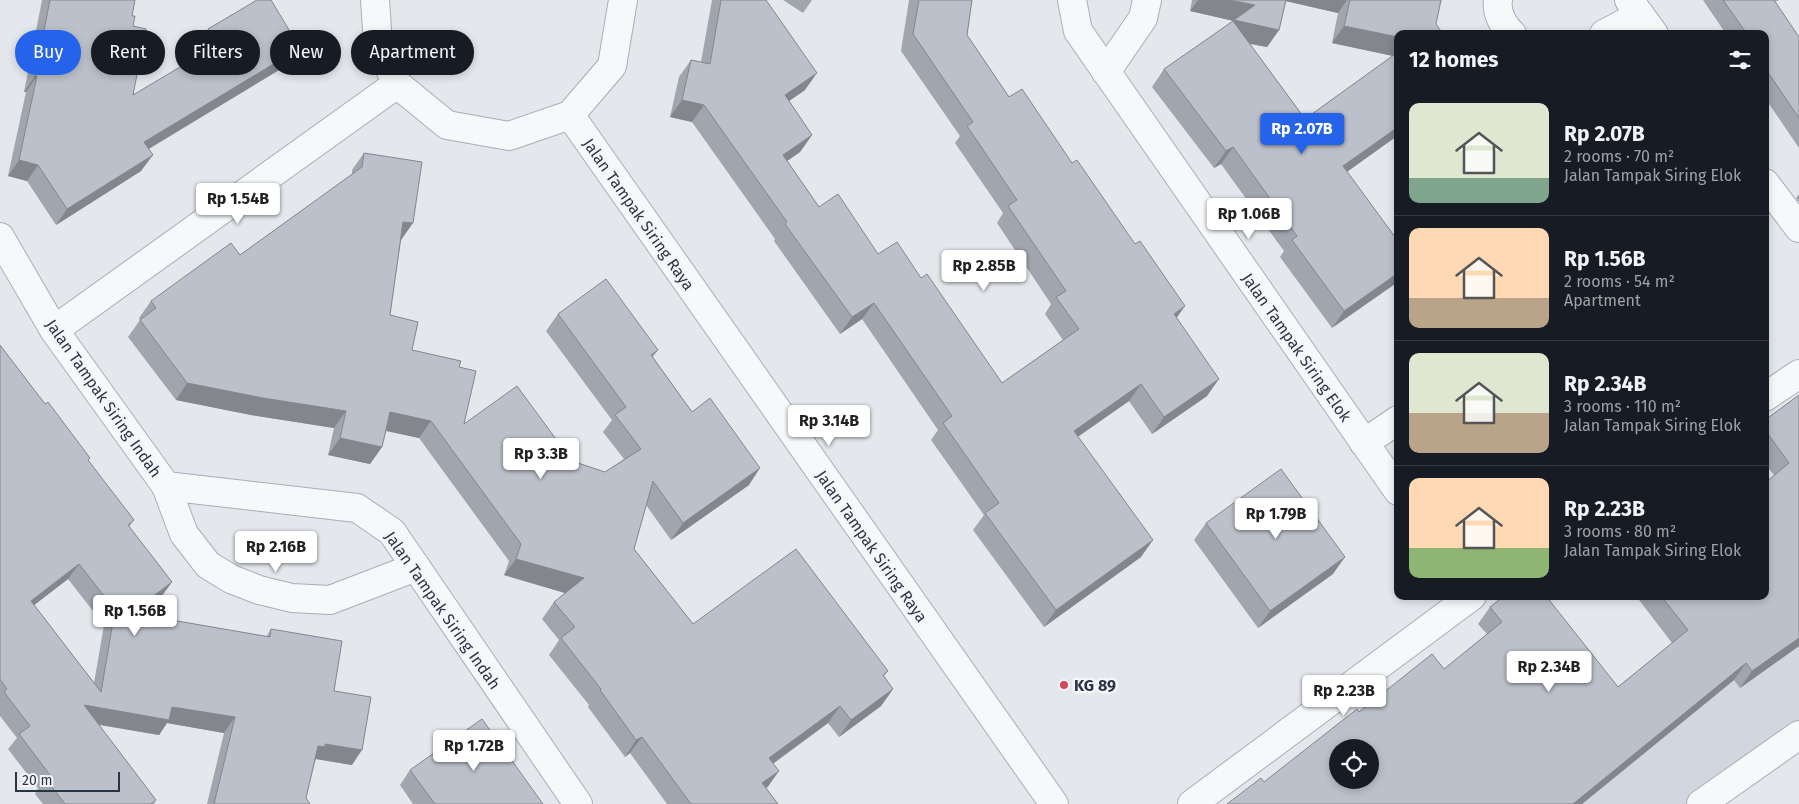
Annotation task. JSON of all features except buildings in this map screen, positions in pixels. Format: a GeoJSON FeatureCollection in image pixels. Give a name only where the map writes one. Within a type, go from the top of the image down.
{"type":"FeatureCollection","features":[{"type":"Feature","properties":{"kind":"street"},"geometry":{"type":"LineString","coordinates":[[374,0],[378,44],[397,84],[447,125],[509,136],[570,115],[612,66],[623,0]]}},
{"type":"Feature","properties":{"kind":"street","name":"Jalan Tampak Siring Elok"},"geometry":{"type":"LineString","coordinates":[[1072,0],[1078,31],[1394,485]]}},
{"type":"Feature","properties":{"kind":"street"},"geometry":{"type":"LineString","coordinates":[[1106,72],[1144,18],[1147,0]]}},
{"type":"Feature","properties":{"kind":"street"},"geometry":{"type":"LineString","coordinates":[[1498,0],[1497,7],[1507,30]]}},
{"type":"Feature","properties":{"kind":"street"},"geometry":{"type":"LineString","coordinates":[[1612,30],[1641,16]]}},
{"type":"Feature","properties":{"kind":"street"},"geometry":{"type":"LineString","coordinates":[[54,330],[397,84]]}},
{"type":"Feature","properties":{"kind":"street","name":"Jalan Tampak Siring Raya"},"geometry":{"type":"LineString","coordinates":[[570,115],[1054,804]]}},
{"type":"Feature","properties":{"kind":"street"},"geometry":{"type":"LineString","coordinates":[[1769,188],[1799,228]]}},
{"type":"Feature","properties":{"kind":"street","name":"Jalan Tampak Siring Indah"},"geometry":{"type":"LineString","coordinates":[[0,237],[54,330],[166,486],[357,508],[392,532],[578,804]]}},
{"type":"Feature","properties":{"kind":"street"},"geometry":{"type":"LineString","coordinates":[[1769,394],[1799,374]]}},
{"type":"Feature","properties":{"kind":"street"},"geometry":{"type":"LineString","coordinates":[[1364,443],[1394,423]]}},
{"type":"Feature","properties":{"kind":"street"},"geometry":{"type":"LineString","coordinates":[[166,486],[184,534],[208,565],[231,579],[258,590],[292,598],[330,600],[416,567]]}},
{"type":"Feature","properties":{"kind":"street"},"geometry":{"type":"LineString","coordinates":[[1192,804],[1466,600]]}},
{"type":"Feature","properties":{"kind":"street"},"geometry":{"type":"LineString","coordinates":[[1700,804],[1799,735]]}},
{"type":"Feature","properties":{"kind":"shaded area"},"geometry":{"type":"Polygon","coordinates":[[[1799,566],[1799,751],[1724,804],[1461,804],[1759,600],[1769,600],[1769,592],[1799,566]]]}},
{"type":"Feature","properties":{"kind":"place","name":"KG 89"},"geometry":{"type":"Point","coordinates":[1064,685]}}]}
